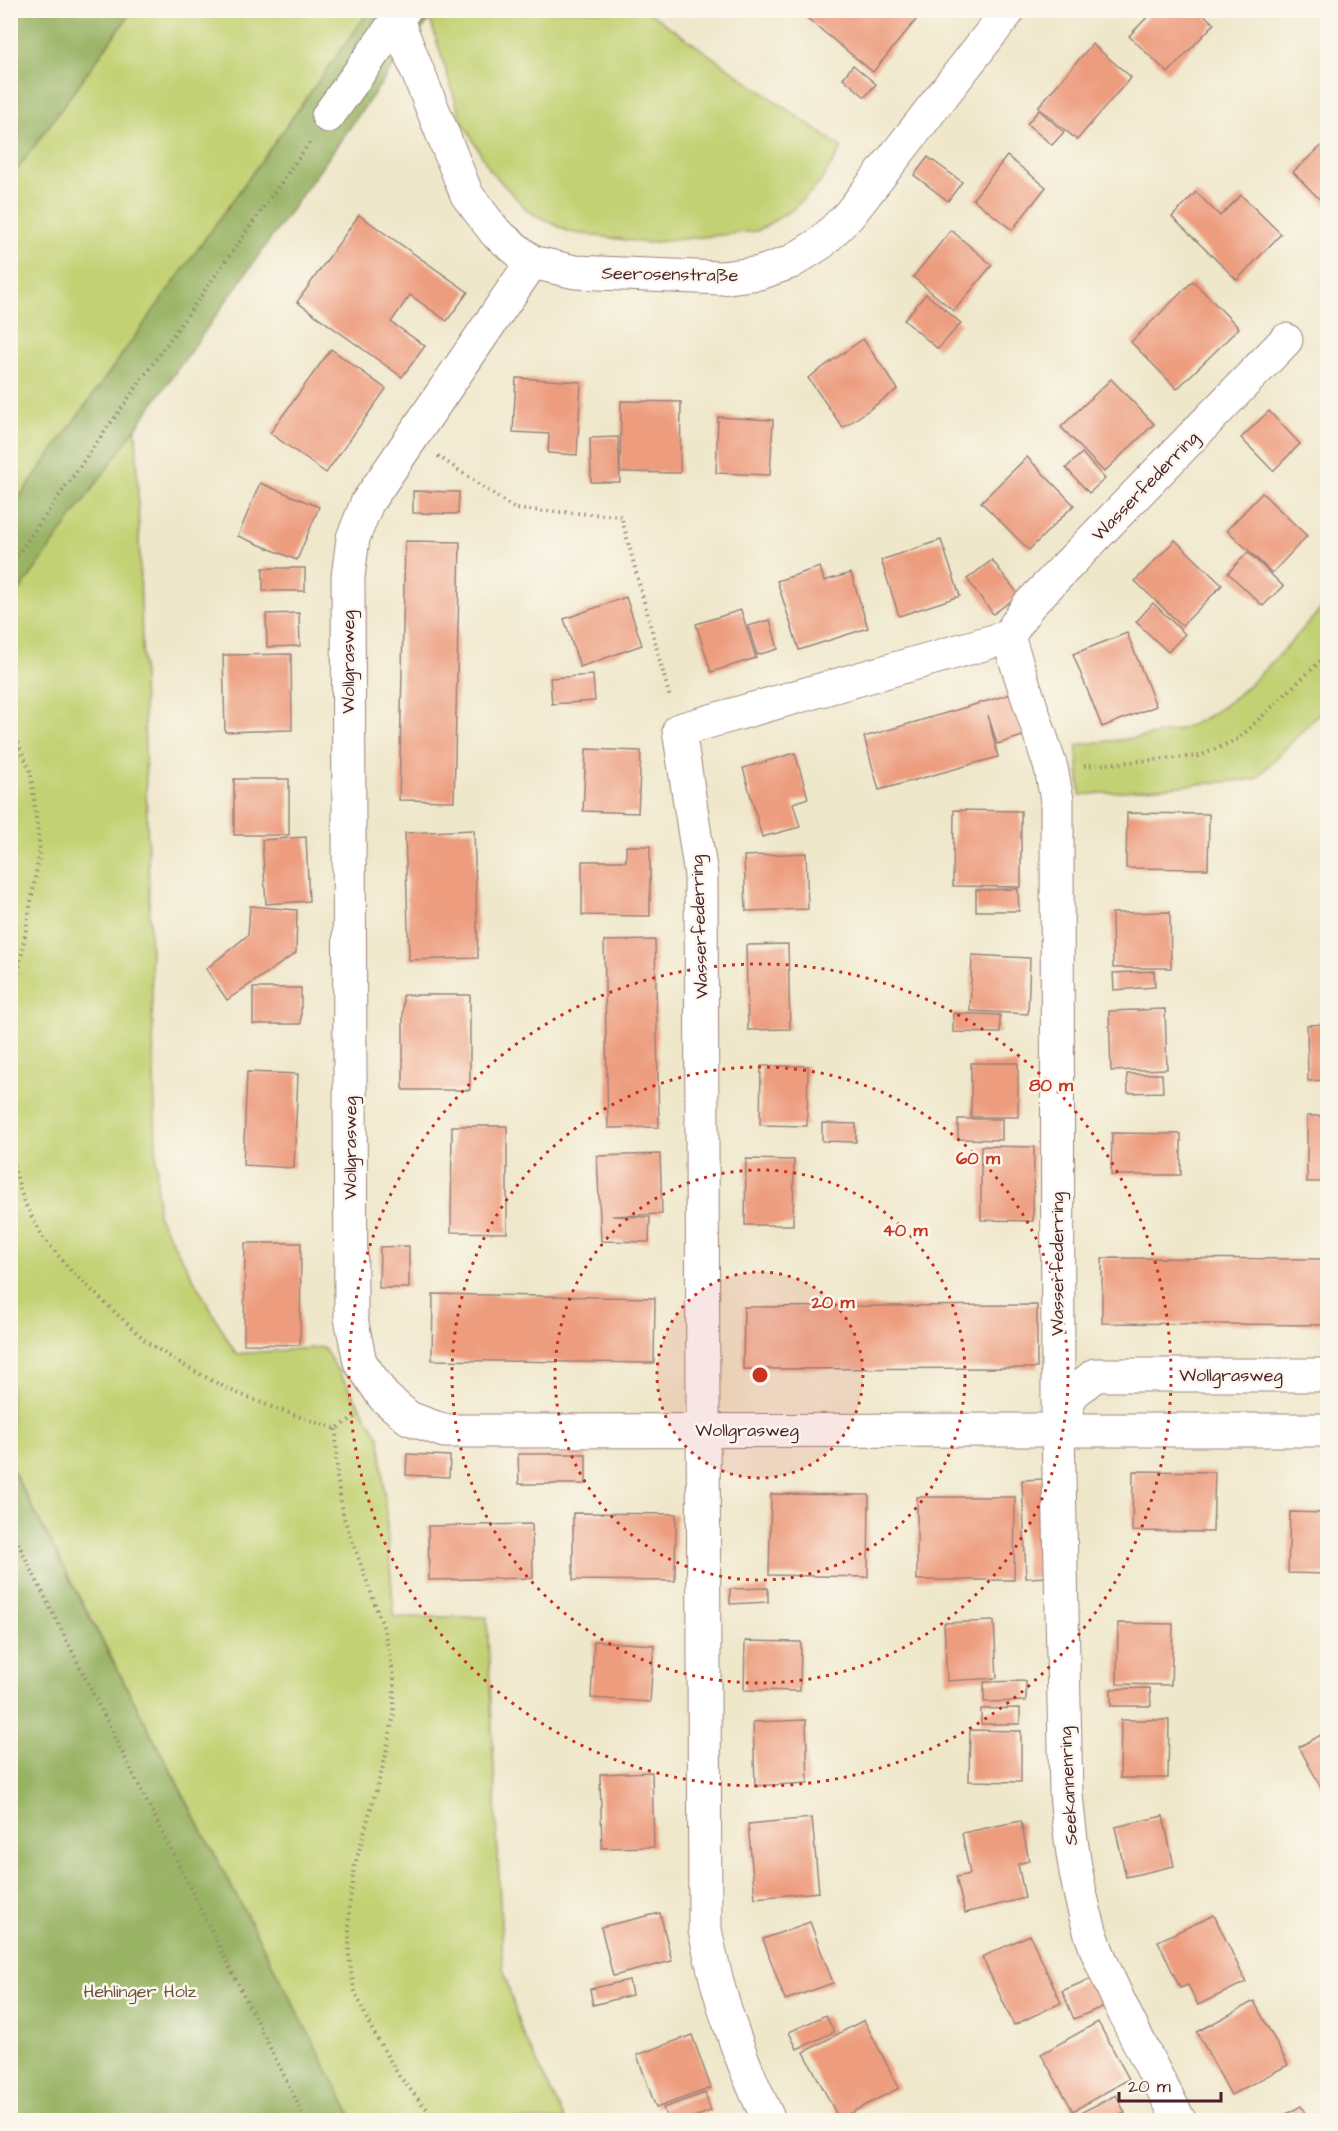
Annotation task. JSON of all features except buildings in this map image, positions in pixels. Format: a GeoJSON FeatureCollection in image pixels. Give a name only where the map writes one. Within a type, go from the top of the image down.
{"type":"FeatureCollection","features":[{"type":"Feature","properties":{"kind":"street","name":"Seerosenstraße"},"geometry":{"type":"LineString","coordinates":[[401,15],[466,195],[496,233],[532,262],[575,272],[721,278],[760,273],[791,262],[821,243],[849,215],[1009,10]]}},
{"type":"Feature","properties":{"kind":"street"},"geometry":{"type":"LineString","coordinates":[[328,116],[401,15]]}},
{"type":"Feature","properties":{"kind":"street","name":"Wollgrasweg"},"geometry":{"type":"LineString","coordinates":[[532,262],[367,504],[353,538],[348,577],[351,1318],[360,1362],[384,1397],[409,1418],[444,1431],[1328,1430]]}},
{"type":"Feature","properties":{"kind":"street","name":"Wasserfederring"},"geometry":{"type":"LineString","coordinates":[[1058,1430],[1057,800],[1051,768],[1008,637],[1028,606],[1286,340]]}},
{"type":"Feature","properties":{"kind":"street"},"geometry":{"type":"LineString","coordinates":[[679,730],[1008,637]]}},
{"type":"Feature","properties":{"kind":"street","name":"Wasserfederring"},"geometry":{"type":"LineString","coordinates":[[679,730],[701,876],[702,1430]]}},
{"type":"Feature","properties":{"kind":"street","name":"Wollgrasweg"},"geometry":{"type":"LineString","coordinates":[[1058,1430],[1072,1394],[1095,1375],[1328,1375]]}},
{"type":"Feature","properties":{"kind":"street"},"geometry":{"type":"LineString","coordinates":[[702,1430],[705,1930],[714,1977],[726,2016],[750,2080],[769,2121]]}},
{"type":"Feature","properties":{"kind":"street","name":"Seekannenring"},"geometry":{"type":"LineString","coordinates":[[1058,1430],[1066,1794],[1074,1864],[1096,1949],[1118,1999],[1179,2121]]}},
{"type":"Feature","properties":{"kind":"path"},"geometry":{"type":"LineString","coordinates":[[10,565],[328,116]]}},
{"type":"Feature","properties":{"kind":"path"},"geometry":{"type":"LineString","coordinates":[[411,437],[515,509],[621,516],[679,730]]}},
{"type":"Feature","properties":{"kind":"path"},"geometry":{"type":"LineString","coordinates":[[1051,768],[1200,756],[1238,738],[1328,654]]}},
{"type":"Feature","properties":{"kind":"path"},"geometry":{"type":"LineString","coordinates":[[10,726],[32,773],[40,851],[10,1019]]}},
{"type":"Feature","properties":{"kind":"path"},"geometry":{"type":"LineString","coordinates":[[10,1154],[24,1202],[42,1236],[71,1271],[148,1343],[230,1390],[336,1429]]}},
{"type":"Feature","properties":{"kind":"path"},"geometry":{"type":"LineString","coordinates":[[336,1429],[384,1397]]}},
{"type":"Feature","properties":{"kind":"path"},"geometry":{"type":"LineString","coordinates":[[336,1429],[337,1477],[344,1518],[384,1629],[394,1677],[394,1714],[385,1759],[354,1868],[349,1910],[349,1957],[354,1989],[370,2026],[399,2076],[436,2121]]}},
{"type":"Feature","properties":{"kind":"path"},"geometry":{"type":"LineString","coordinates":[[10,1527],[306,2121]]}},
{"type":"Feature","properties":{"kind":"green space"},"geometry":{"type":"Polygon","coordinates":[[[436,10],[647,11],[842,148],[819,184],[792,210],[757,231],[647,243],[569,232],[528,211],[490,170],[461,119],[430,19],[436,10]]]}},
{"type":"Feature","properties":{"kind":"green space"},"geometry":{"type":"Polygon","coordinates":[[[10,11],[132,11],[11,178],[10,11]]]}},
{"type":"Feature","properties":{"kind":"green space"},"geometry":{"type":"Polygon","coordinates":[[[132,11],[369,11],[11,509],[11,178],[132,11]]]}},
{"type":"Feature","properties":{"kind":"green space"},"geometry":{"type":"Polygon","coordinates":[[[369,11],[436,11],[388,74],[11,603],[11,509],[369,11]]]}},
{"type":"Feature","properties":{"kind":"green space"},"geometry":{"type":"Polygon","coordinates":[[[136,426],[158,1216],[236,1354],[323,1347],[380,1438],[394,1617],[487,1617],[503,1968],[520,2027],[565,2120],[354,2120],[11,1466],[11,603],[136,426]]]}},
{"type":"Feature","properties":{"kind":"green space"},"geometry":{"type":"Polygon","coordinates":[[[1327,603],[1327,705],[1256,779],[1080,795],[1077,745],[1165,733],[1199,721],[1219,709],[1258,676],[1327,603]]]}},
{"type":"Feature","properties":{"kind":"green space","name":"Hehlinger Holz"},"geometry":{"type":"Polygon","coordinates":[[[10,1466],[354,2120],[11,2120],[10,1466]]]}}]}
